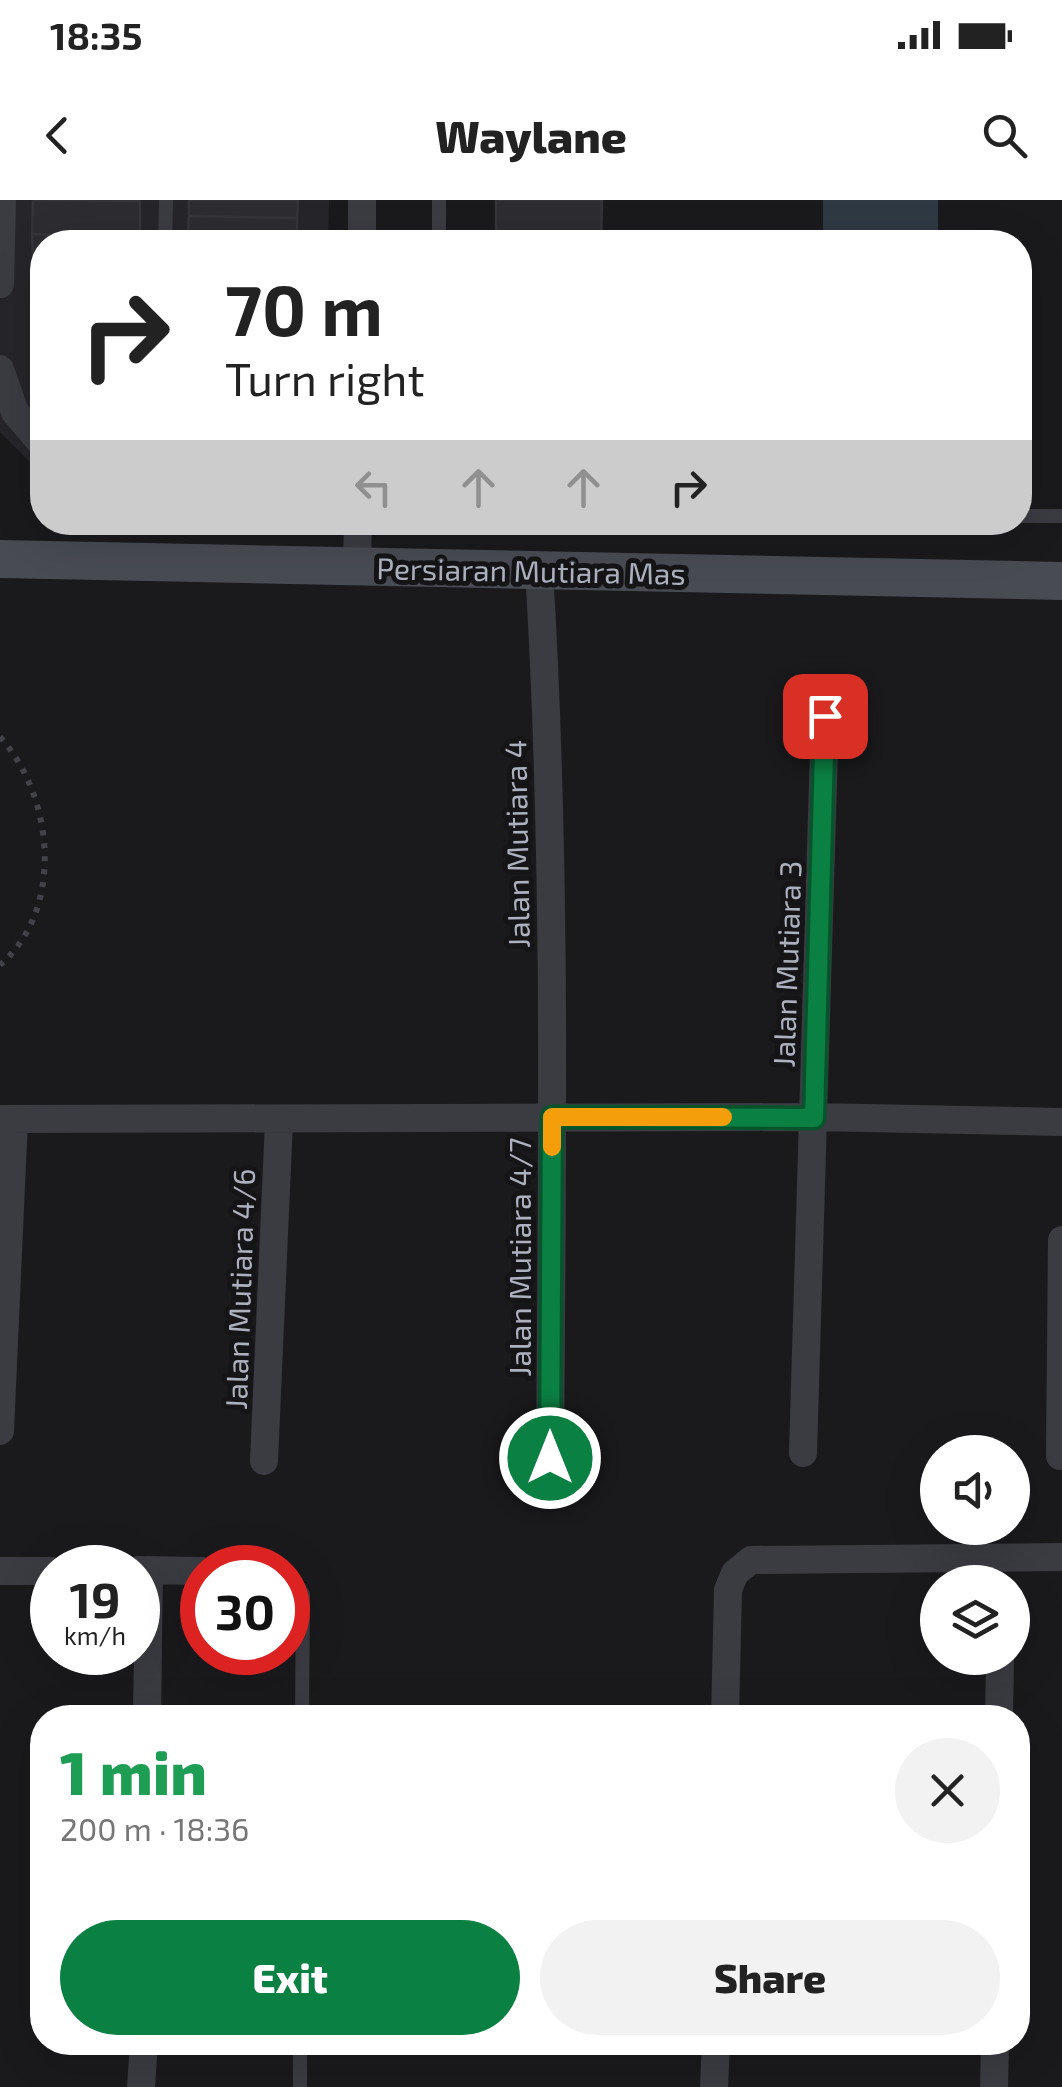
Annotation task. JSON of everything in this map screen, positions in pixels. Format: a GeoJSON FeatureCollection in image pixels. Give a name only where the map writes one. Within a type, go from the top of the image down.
{"type":"FeatureCollection","features":[{"type":"Feature","properties":{"kind":"street"},"geometry":{"type":"LineString","coordinates":[[0,284],[2,200]]}},
{"type":"Feature","properties":{"kind":"street"},"geometry":{"type":"LineString","coordinates":[[362,200],[362,230]]}},
{"type":"Feature","properties":{"kind":"street"},"geometry":{"type":"LineString","coordinates":[[0,369],[15,412],[30,430]]}},
{"type":"Feature","properties":{"kind":"street"},"geometry":{"type":"LineString","coordinates":[[357,566],[358,535]]}},
{"type":"Feature","properties":{"kind":"street","name":"Persiaran Mutiara Mas"},"geometry":{"type":"LineString","coordinates":[[0,558],[1062,581]]}},
{"type":"Feature","properties":{"kind":"street","name":"Jalan Mutiara 4"},"geometry":{"type":"LineString","coordinates":[[539,570],[546,690],[552,1117]]}},
{"type":"Feature","properties":{"kind":"street","name":"Jalan Mutiara 3"},"geometry":{"type":"LineString","coordinates":[[803,1453],[825,716]]}},
{"type":"Feature","properties":{"kind":"street"},"geometry":{"type":"LineString","coordinates":[[0,1431],[7,1119],[552,1117],[1062,1122]]}},
{"type":"Feature","properties":{"kind":"street","name":"Jalan Mutiara 4/7"},"geometry":{"type":"LineString","coordinates":[[550,1458],[552,1117]]}},
{"type":"Feature","properties":{"kind":"street","name":"Jalan Mutiara 4/6"},"geometry":{"type":"LineString","coordinates":[[264,1460],[279,1121]]}},
{"type":"Feature","properties":{"kind":"street"},"geometry":{"type":"LineString","coordinates":[[1060,1456],[1062,1240]]}},
{"type":"Feature","properties":{"kind":"street"},"geometry":{"type":"LineString","coordinates":[[1023,1565],[1062,1556]]}},
{"type":"Feature","properties":{"kind":"street"},"geometry":{"type":"LineString","coordinates":[[725,1705],[728,1590],[735,1573],[752,1560],[767,1557],[920,1566]]}},
{"type":"Feature","properties":{"kind":"street"},"geometry":{"type":"LineString","coordinates":[[0,1571],[30,1571]]}},
{"type":"Feature","properties":{"kind":"street"},"geometry":{"type":"LineString","coordinates":[[146,1675],[147,1705]]}},
{"type":"Feature","properties":{"kind":"street"},"geometry":{"type":"LineString","coordinates":[[999,1705],[1000,1675]]}},
{"type":"Feature","properties":{"kind":"street"},"geometry":{"type":"LineString","coordinates":[[141,2087],[143,2055]]}},
{"type":"Feature","properties":{"kind":"street"},"geometry":{"type":"LineString","coordinates":[[714,2087],[715,2055]]}},
{"type":"Feature","properties":{"kind":"street"},"geometry":{"type":"LineString","coordinates":[[994,2087],[995,2055]]}},
{"type":"Feature","properties":{"kind":"lane"},"geometry":{"type":"LineString","coordinates":[[165,230],[166,200]]}},
{"type":"Feature","properties":{"kind":"lane"},"geometry":{"type":"LineString","coordinates":[[440,200],[440,230]]}},
{"type":"Feature","properties":{"kind":"lane"},"geometry":{"type":"LineString","coordinates":[[1032,516],[1062,516]]}},
{"type":"Feature","properties":{"kind":"lane"},"geometry":{"type":"LineString","coordinates":[[302,1675],[302,1705]]}},
{"type":"Feature","properties":{"kind":"lane"},"geometry":{"type":"LineString","coordinates":[[300,2055],[300,2087]]}},
{"type":"Feature","properties":{"kind":"path"},"geometry":{"type":"LineString","coordinates":[[0,737],[18,756],[40,806],[46,859],[35,912],[0,965]]}},
{"type":"Feature","properties":{"kind":"shaded area"},"geometry":{"type":"Polygon","coordinates":[[[0,200],[329,200],[328,230],[30,230],[30,462],[0,432],[0,200]]]}},
{"type":"Feature","properties":{"kind":"shaded area"},"geometry":{"type":"Polygon","coordinates":[[[823,200],[938,200],[938,230],[823,230],[823,200]]]}},
{"type":"Feature","properties":{"kind":"building"},"geometry":{"type":"Polygon","coordinates":[[[33,200],[140,201],[140,230],[32,230],[33,200]]]}},
{"type":"Feature","properties":{"kind":"building"},"geometry":{"type":"Polygon","coordinates":[[[189,200],[298,200],[297,218],[189,216],[189,200]]]}},
{"type":"Feature","properties":{"kind":"building"},"geometry":{"type":"Polygon","coordinates":[[[496,200],[602,200],[601,230],[496,230],[496,200]]]}},
{"type":"Feature","properties":{"kind":"building"},"geometry":{"type":"Polygon","coordinates":[[[189,216],[297,218],[297,230],[188,230],[189,216]]]}},
{"type":"Feature","properties":{"kind":"slow traffic"},"geometry":{"type":"LineString","coordinates":[[552,1147],[552,1117],[723,1117]]}},
{"type":"Feature","properties":{"kind":"route"},"geometry":{"type":"LineString","coordinates":[[550,1458],[552,1117],[814,1118],[825,716]]}}]}
